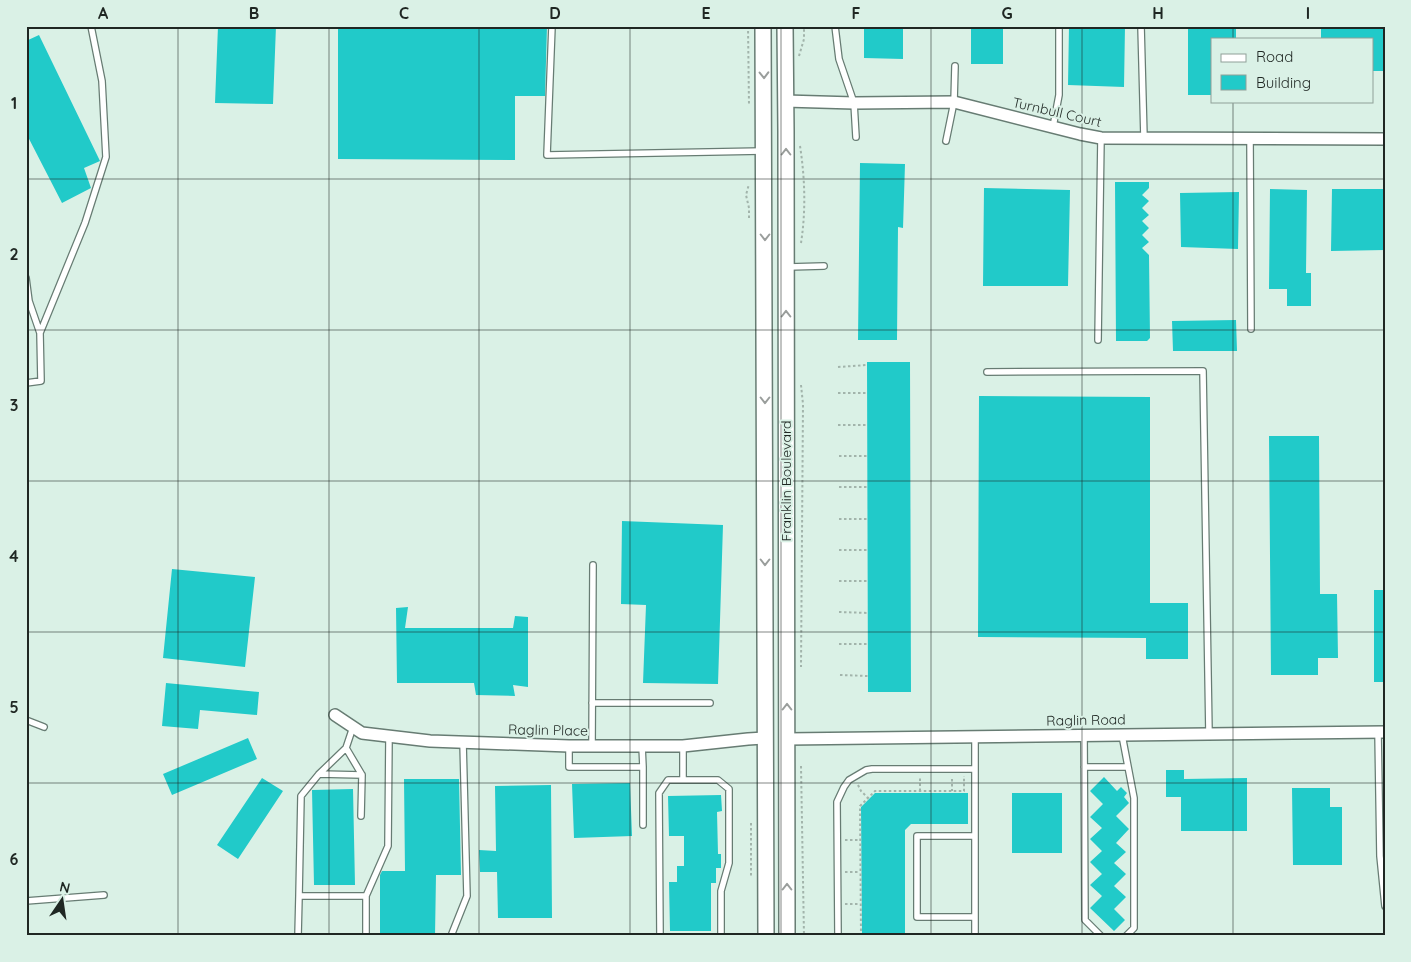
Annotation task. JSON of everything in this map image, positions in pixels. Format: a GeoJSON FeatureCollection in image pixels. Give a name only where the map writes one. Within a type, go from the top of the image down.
{"type":"FeatureCollection","features":[{"type":"Feature","properties":{"kind":"main road","name":"Franklin Boulevard"},"geometry":{"type":"LineString","coordinates":[[763,26],[766,936]]}},
{"type":"Feature","properties":{"kind":"main road","name":"Franklin Boulevard"},"geometry":{"type":"LineString","coordinates":[[785,26],[785,100],[792,267],[787,936]]}},
{"type":"Feature","properties":{"kind":"street","name":"Turnbull Court"},"geometry":{"type":"LineString","coordinates":[[785,100],[854,103],[954,102],[1101,138],[1385,139]]}},
{"type":"Feature","properties":{"kind":"street","name":"Raglin Place"},"geometry":{"type":"LineString","coordinates":[[335,715],[362,733],[430,742],[569,746],[683,746],[766,738]]}},
{"type":"Feature","properties":{"kind":"street","name":"Raglin Road"},"geometry":{"type":"LineString","coordinates":[[787,739],[1381,732]]}},
{"type":"Feature","properties":{"kind":"lane"},"geometry":{"type":"LineString","coordinates":[[40,333],[85,223],[106,157],[102,81],[91,26]]}},
{"type":"Feature","properties":{"kind":"lane"},"geometry":{"type":"LineString","coordinates":[[552,26],[546,156],[764,151]]}},
{"type":"Feature","properties":{"kind":"lane"},"geometry":{"type":"LineString","coordinates":[[835,26],[839,59],[854,103],[856,137]]}},
{"type":"Feature","properties":{"kind":"lane"},"geometry":{"type":"LineString","coordinates":[[1053,127],[1059,95],[1059,26]]}},
{"type":"Feature","properties":{"kind":"lane"},"geometry":{"type":"LineString","coordinates":[[1141,26],[1144,138]]}},
{"type":"Feature","properties":{"kind":"lane"},"geometry":{"type":"LineString","coordinates":[[946,140],[954,102],[955,66]]}},
{"type":"Feature","properties":{"kind":"lane"},"geometry":{"type":"LineString","coordinates":[[1098,340],[1101,138]]}},
{"type":"Feature","properties":{"kind":"lane"},"geometry":{"type":"LineString","coordinates":[[1250,138],[1251,329]]}},
{"type":"Feature","properties":{"kind":"lane"},"geometry":{"type":"LineString","coordinates":[[792,267],[824,266]]}},
{"type":"Feature","properties":{"kind":"lane"},"geometry":{"type":"LineString","coordinates":[[26,278],[29,301],[40,333],[41,382],[26,383]]}},
{"type":"Feature","properties":{"kind":"lane"},"geometry":{"type":"LineString","coordinates":[[987,372],[1203,371],[1209,734]]}},
{"type":"Feature","properties":{"kind":"lane"},"geometry":{"type":"LineString","coordinates":[[592,746],[593,565]]}},
{"type":"Feature","properties":{"kind":"lane"},"geometry":{"type":"LineString","coordinates":[[592,703],[710,703]]}},
{"type":"Feature","properties":{"kind":"lane"},"geometry":{"type":"LineString","coordinates":[[26,720],[44,727]]}},
{"type":"Feature","properties":{"kind":"lane"},"geometry":{"type":"LineString","coordinates":[[298,936],[301,796],[346,748],[353,727]]}},
{"type":"Feature","properties":{"kind":"lane"},"geometry":{"type":"LineString","coordinates":[[1381,732],[1380,856],[1385,906]]}},
{"type":"Feature","properties":{"kind":"lane"},"geometry":{"type":"LineString","coordinates":[[1122,735],[1134,798],[1134,928],[1126,936]]}},
{"type":"Feature","properties":{"kind":"lane"},"geometry":{"type":"LineString","coordinates":[[1084,736],[1085,920],[1101,936]]}},
{"type":"Feature","properties":{"kind":"lane"},"geometry":{"type":"LineString","coordinates":[[366,936],[366,896],[388,846],[389,737]]}},
{"type":"Feature","properties":{"kind":"lane"},"geometry":{"type":"LineString","coordinates":[[975,737],[975,936]]}},
{"type":"Feature","properties":{"kind":"lane"},"geometry":{"type":"LineString","coordinates":[[451,936],[467,896],[463,742]]}},
{"type":"Feature","properties":{"kind":"lane"},"geometry":{"type":"LineString","coordinates":[[569,746],[569,767],[643,767]]}},
{"type":"Feature","properties":{"kind":"lane"},"geometry":{"type":"LineString","coordinates":[[642,746],[643,824]]}},
{"type":"Feature","properties":{"kind":"lane"},"geometry":{"type":"LineString","coordinates":[[683,746],[683,780]]}},
{"type":"Feature","properties":{"kind":"lane"},"geometry":{"type":"LineString","coordinates":[[346,748],[362,775],[361,816]]}},
{"type":"Feature","properties":{"kind":"lane"},"geometry":{"type":"LineString","coordinates":[[1084,767],[1128,767]]}},
{"type":"Feature","properties":{"kind":"lane"},"geometry":{"type":"LineString","coordinates":[[838,936],[837,802],[849,780],[860,773],[872,769],[975,769]]}},
{"type":"Feature","properties":{"kind":"lane"},"geometry":{"type":"LineString","coordinates":[[320,774],[362,775]]}},
{"type":"Feature","properties":{"kind":"lane"},"geometry":{"type":"LineString","coordinates":[[660,936],[659,793],[668,780],[718,780],[729,789],[729,863],[721,891],[721,936]]}},
{"type":"Feature","properties":{"kind":"lane"},"geometry":{"type":"LineString","coordinates":[[975,836],[917,836],[917,917],[975,917]]}},
{"type":"Feature","properties":{"kind":"lane"},"geometry":{"type":"LineString","coordinates":[[26,902],[104,895]]}},
{"type":"Feature","properties":{"kind":"lane"},"geometry":{"type":"LineString","coordinates":[[299,896],[366,896]]}},
{"type":"Feature","properties":{"kind":"path"},"geometry":{"type":"LineString","coordinates":[[799,58],[804,40],[804,26]]}},
{"type":"Feature","properties":{"kind":"path"},"geometry":{"type":"LineString","coordinates":[[792,267],[800,248],[804,222],[804,168],[799,140]]}},
{"type":"Feature","properties":{"kind":"path"},"geometry":{"type":"LineString","coordinates":[[838,367],[867,365]]}},
{"type":"Feature","properties":{"kind":"path"},"geometry":{"type":"LineString","coordinates":[[800,379],[804,404],[801,671]]}},
{"type":"Feature","properties":{"kind":"path"},"geometry":{"type":"LineString","coordinates":[[838,393],[867,393]]}},
{"type":"Feature","properties":{"kind":"path"},"geometry":{"type":"LineString","coordinates":[[838,425],[867,425]]}},
{"type":"Feature","properties":{"kind":"path"},"geometry":{"type":"LineString","coordinates":[[838,456],[867,456]]}},
{"type":"Feature","properties":{"kind":"path"},"geometry":{"type":"LineString","coordinates":[[839,487],[867,487]]}},
{"type":"Feature","properties":{"kind":"path"},"geometry":{"type":"LineString","coordinates":[[839,519],[867,519]]}},
{"type":"Feature","properties":{"kind":"path"},"geometry":{"type":"LineString","coordinates":[[839,550],[868,550]]}},
{"type":"Feature","properties":{"kind":"path"},"geometry":{"type":"LineString","coordinates":[[839,581],[868,581]]}},
{"type":"Feature","properties":{"kind":"path"},"geometry":{"type":"LineString","coordinates":[[839,612],[868,612]]}},
{"type":"Feature","properties":{"kind":"path"},"geometry":{"type":"LineString","coordinates":[[839,644],[868,644]]}},
{"type":"Feature","properties":{"kind":"path"},"geometry":{"type":"LineString","coordinates":[[840,675],[868,676]]}},
{"type":"Feature","properties":{"kind":"path"},"geometry":{"type":"LineString","coordinates":[[801,765],[804,936]]}},
{"type":"Feature","properties":{"kind":"path"},"geometry":{"type":"LineString","coordinates":[[861,936],[860,806],[875,791],[964,791],[964,774]]}},
{"type":"Feature","properties":{"kind":"path"},"geometry":{"type":"LineString","coordinates":[[857,782],[861,791],[868,798]]}},
{"type":"Feature","properties":{"kind":"path"},"geometry":{"type":"LineString","coordinates":[[920,784],[920,791]]}},
{"type":"Feature","properties":{"kind":"path"},"geometry":{"type":"LineString","coordinates":[[952,784],[952,791]]}},
{"type":"Feature","properties":{"kind":"path"},"geometry":{"type":"LineString","coordinates":[[844,840],[860,840]]}},
{"type":"Feature","properties":{"kind":"path"},"geometry":{"type":"LineString","coordinates":[[844,872],[860,872]]}},
{"type":"Feature","properties":{"kind":"path"},"geometry":{"type":"LineString","coordinates":[[853,904],[860,904]]}},
{"type":"Feature","properties":{"kind":"building"},"geometry":{"type":"Polygon","coordinates":[[[218,26],[276,26],[273,104],[215,103],[218,26]]]}},
{"type":"Feature","properties":{"kind":"building"},"geometry":{"type":"Polygon","coordinates":[[[338,26],[547,26],[545,96],[515,96],[515,160],[338,159],[338,26]]]}},
{"type":"Feature","properties":{"kind":"building"},"geometry":{"type":"Polygon","coordinates":[[[864,26],[903,26],[903,59],[864,58],[864,26]]]}},
{"type":"Feature","properties":{"kind":"building"},"geometry":{"type":"Polygon","coordinates":[[[971,26],[1003,26],[1003,64],[971,64],[971,26]]]}},
{"type":"Feature","properties":{"kind":"building"},"geometry":{"type":"Polygon","coordinates":[[[1069,26],[1125,26],[1124,87],[1068,85],[1069,26]]]}},
{"type":"Feature","properties":{"kind":"building"},"geometry":{"type":"Polygon","coordinates":[[[1188,26],[1236,26],[1236,38],[1211,38],[1211,95],[1188,95],[1188,26]]]}},
{"type":"Feature","properties":{"kind":"building"},"geometry":{"type":"Polygon","coordinates":[[[1321,26],[1385,26],[1385,71],[1374,71],[1374,38],[1321,38],[1321,26]]]}},
{"type":"Feature","properties":{"kind":"building"},"geometry":{"type":"Polygon","coordinates":[[[39,35],[100,161],[84,168],[91,188],[62,203],[26,133],[26,41],[39,35]]]}},
{"type":"Feature","properties":{"kind":"building"},"geometry":{"type":"Polygon","coordinates":[[[860,163],[905,164],[903,228],[898,227],[897,340],[858,340],[860,163]]]}},
{"type":"Feature","properties":{"kind":"building"},"geometry":{"type":"Polygon","coordinates":[[[1115,182],[1149,182],[1149,188],[1142,195],[1149,201],[1142,208],[1149,215],[1142,221],[1149,228],[1142,235],[1149,242],[1142,248],[1149,255],[1150,338],[1147,341],[1116,341],[1115,182]]]}},
{"type":"Feature","properties":{"kind":"building"},"geometry":{"type":"Polygon","coordinates":[[[984,188],[1070,190],[1068,286],[983,286],[984,188]]]}},
{"type":"Feature","properties":{"kind":"building"},"geometry":{"type":"Polygon","coordinates":[[[1270,189],[1307,190],[1306,273],[1311,273],[1311,306],[1287,306],[1287,289],[1269,289],[1270,189]]]}},
{"type":"Feature","properties":{"kind":"building"},"geometry":{"type":"Polygon","coordinates":[[[1332,189],[1385,189],[1385,250],[1331,251],[1332,189]]]}},
{"type":"Feature","properties":{"kind":"building"},"geometry":{"type":"Polygon","coordinates":[[[1239,192],[1238,249],[1181,247],[1180,193],[1239,192]]]}},
{"type":"Feature","properties":{"kind":"building"},"geometry":{"type":"Polygon","coordinates":[[[1236,320],[1237,351],[1173,351],[1172,321],[1236,320]]]}},
{"type":"Feature","properties":{"kind":"building"},"geometry":{"type":"Polygon","coordinates":[[[867,362],[910,362],[911,692],[868,692],[867,362]]]}},
{"type":"Feature","properties":{"kind":"building"},"geometry":{"type":"Polygon","coordinates":[[[979,396],[1150,397],[1150,603],[1188,603],[1188,659],[1146,659],[1146,638],[978,637],[979,396]]]}},
{"type":"Feature","properties":{"kind":"building"},"geometry":{"type":"Polygon","coordinates":[[[1269,436],[1319,436],[1320,594],[1337,594],[1338,658],[1318,658],[1318,675],[1271,675],[1269,436]]]}},
{"type":"Feature","properties":{"kind":"building"},"geometry":{"type":"Polygon","coordinates":[[[622,521],[723,525],[718,684],[643,683],[646,605],[621,604],[622,521]]]}},
{"type":"Feature","properties":{"kind":"building"},"geometry":{"type":"Polygon","coordinates":[[[172,569],[255,577],[245,667],[163,658],[172,569]]]}},
{"type":"Feature","properties":{"kind":"building"},"geometry":{"type":"Polygon","coordinates":[[[1374,590],[1385,590],[1385,682],[1374,682],[1374,590]]]}},
{"type":"Feature","properties":{"kind":"building"},"geometry":{"type":"Polygon","coordinates":[[[408,607],[405,628],[513,628],[515,616],[528,617],[528,687],[513,685],[515,696],[476,695],[474,683],[397,683],[396,608],[408,607]]]}},
{"type":"Feature","properties":{"kind":"building"},"geometry":{"type":"Polygon","coordinates":[[[166,683],[259,692],[257,715],[200,710],[198,729],[162,726],[166,683]]]}},
{"type":"Feature","properties":{"kind":"building"},"geometry":{"type":"Polygon","coordinates":[[[248,738],[257,759],[172,795],[163,774],[248,738]]]}},
{"type":"Feature","properties":{"kind":"building"},"geometry":{"type":"Polygon","coordinates":[[[1166,770],[1184,770],[1184,779],[1247,778],[1247,831],[1181,831],[1181,797],[1166,797],[1166,770]]]}},
{"type":"Feature","properties":{"kind":"building"},"geometry":{"type":"Polygon","coordinates":[[[1104,777],[1117,791],[1121,787],[1127,793],[1124,797],[1129,803],[1116,816],[1129,829],[1116,843],[1126,852],[1114,863],[1126,874],[1114,886],[1126,897],[1114,909],[1125,920],[1114,931],[1090,908],[1102,896],[1090,885],[1102,874],[1090,862],[1102,851],[1090,839],[1102,828],[1090,817],[1103,804],[1090,791],[1104,777]]]}},
{"type":"Feature","properties":{"kind":"building"},"geometry":{"type":"Polygon","coordinates":[[[262,778],[283,791],[238,859],[217,845],[262,778]]]}},
{"type":"Feature","properties":{"kind":"building"},"geometry":{"type":"Polygon","coordinates":[[[404,779],[459,779],[461,875],[436,875],[435,936],[380,936],[380,875],[382,871],[405,871],[404,779]]]}},
{"type":"Feature","properties":{"kind":"building"},"geometry":{"type":"Polygon","coordinates":[[[630,783],[632,836],[574,838],[572,784],[630,783]]]}},
{"type":"Feature","properties":{"kind":"building"},"geometry":{"type":"Polygon","coordinates":[[[551,785],[552,918],[498,918],[497,872],[480,872],[479,850],[496,851],[495,786],[551,785]]]}},
{"type":"Feature","properties":{"kind":"building"},"geometry":{"type":"Polygon","coordinates":[[[1292,788],[1330,788],[1330,807],[1342,807],[1342,865],[1293,865],[1292,788]]]}},
{"type":"Feature","properties":{"kind":"building"},"geometry":{"type":"Polygon","coordinates":[[[353,789],[355,885],[314,885],[312,790],[353,789]]]}},
{"type":"Feature","properties":{"kind":"building"},"geometry":{"type":"Polygon","coordinates":[[[875,793],[968,793],[968,824],[911,824],[905,830],[905,936],[862,936],[861,807],[875,793]]]}},
{"type":"Feature","properties":{"kind":"building"},"geometry":{"type":"Polygon","coordinates":[[[1012,793],[1062,793],[1062,853],[1012,853],[1012,793]]]}},
{"type":"Feature","properties":{"kind":"building"},"geometry":{"type":"Polygon","coordinates":[[[721,795],[722,811],[717,812],[718,854],[721,854],[721,868],[716,868],[716,883],[711,883],[711,931],[670,931],[669,882],[677,882],[677,866],[684,866],[684,836],[669,836],[668,796],[721,795]]]}}]}
